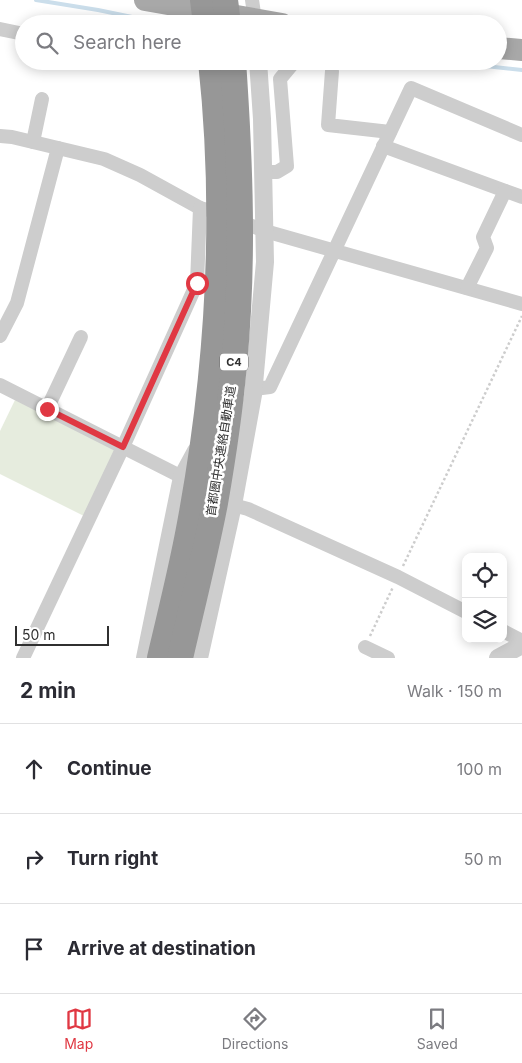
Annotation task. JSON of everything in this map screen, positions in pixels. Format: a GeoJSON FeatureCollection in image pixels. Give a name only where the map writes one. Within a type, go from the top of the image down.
{"type":"FeatureCollection","features":[{"type":"Feature","properties":{"kind":"highway"},"geometry":{"type":"LineString","coordinates":[[203,0],[205,15]]}},
{"type":"Feature","properties":{"kind":"highway"},"geometry":{"type":"LineString","coordinates":[[225,0],[227,15]]}},
{"type":"Feature","properties":{"kind":"highway","name":"首都圏中央連絡自動車道"},"geometry":{"type":"LineString","coordinates":[[160,658],[189,529],[210,389],[219,259],[216,99],[212,70]]}},
{"type":"Feature","properties":{"kind":"highway","name":"首都圏中央連絡自動車道"},"geometry":{"type":"LineString","coordinates":[[180,658],[214,504],[227,426],[234,363],[239,300],[240,243],[237,121],[233,70]]}},
{"type":"Feature","properties":{"kind":"main road"},"geometry":{"type":"LineString","coordinates":[[145,0],[254,15]]}},
{"type":"Feature","properties":{"kind":"main road"},"geometry":{"type":"LineString","coordinates":[[507,49],[522,50]]}},
{"type":"Feature","properties":{"kind":"street"},"geometry":{"type":"LineString","coordinates":[[0,28],[15,32]]}},
{"type":"Feature","properties":{"kind":"street"},"geometry":{"type":"LineString","coordinates":[[199,658],[233,505],[254,389],[265,231],[259,70]]}},
{"type":"Feature","properties":{"kind":"street"},"geometry":{"type":"LineString","coordinates":[[264,172],[277,172],[287,166],[280,79],[288,70]]}},
{"type":"Feature","properties":{"kind":"street"},"geometry":{"type":"LineString","coordinates":[[332,71],[328,125],[390,132]]}},
{"type":"Feature","properties":{"kind":"street"},"geometry":{"type":"LineString","coordinates":[[254,389],[270,387],[411,88],[522,135]]}},
{"type":"Feature","properties":{"kind":"street"},"geometry":{"type":"LineString","coordinates":[[32,142],[42,99]]}},
{"type":"Feature","properties":{"kind":"street"},"geometry":{"type":"LineString","coordinates":[[0,136],[12,137],[104,159],[140,175],[200,208],[212,210],[265,231],[522,304]]}},
{"type":"Feature","properties":{"kind":"street"},"geometry":{"type":"LineString","coordinates":[[383,146],[522,197]]}},
{"type":"Feature","properties":{"kind":"street"},"geometry":{"type":"LineString","coordinates":[[0,336],[16,303],[58,148]]}},
{"type":"Feature","properties":{"kind":"street"},"geometry":{"type":"LineString","coordinates":[[467,288],[487,248],[483,237],[505,191]]}},
{"type":"Feature","properties":{"kind":"street"},"geometry":{"type":"LineString","coordinates":[[23,658],[123,447],[197,283],[200,208]]}},
{"type":"Feature","properties":{"kind":"street"},"geometry":{"type":"LineString","coordinates":[[145,658],[182,477],[218,409],[246,340],[264,262]]}},
{"type":"Feature","properties":{"kind":"street"},"geometry":{"type":"LineString","coordinates":[[47,409],[81,337]]}},
{"type":"Feature","properties":{"kind":"street"},"geometry":{"type":"LineString","coordinates":[[0,385],[182,477]]}},
{"type":"Feature","properties":{"kind":"street"},"geometry":{"type":"LineString","coordinates":[[233,505],[248,509],[398,577],[462,610]]}},
{"type":"Feature","properties":{"kind":"street"},"geometry":{"type":"LineString","coordinates":[[507,633],[522,641]]}},
{"type":"Feature","properties":{"kind":"street"},"geometry":{"type":"LineString","coordinates":[[498,658],[522,645]]}},
{"type":"Feature","properties":{"kind":"street"},"geometry":{"type":"LineString","coordinates":[[365,647],[388,658]]}},
{"type":"Feature","properties":{"kind":"path"},"geometry":{"type":"LineString","coordinates":[[365,647],[522,316]]}},
{"type":"Feature","properties":{"kind":"shaded area"},"geometry":{"type":"Polygon","coordinates":[[[15,400],[113,447],[115,453],[84,516],[0,474],[0,431],[15,400]]]}},
{"type":"Feature","properties":{"kind":"waterway"},"geometry":{"type":"LineString","coordinates":[[36,0],[122,15]]}},
{"type":"Feature","properties":{"kind":"waterway"},"geometry":{"type":"LineString","coordinates":[[507,68],[522,70]]}},
{"type":"Feature","properties":{"kind":"route"},"geometry":{"type":"LineString","coordinates":[[47,409],[123,447],[197,283]]}}]}
